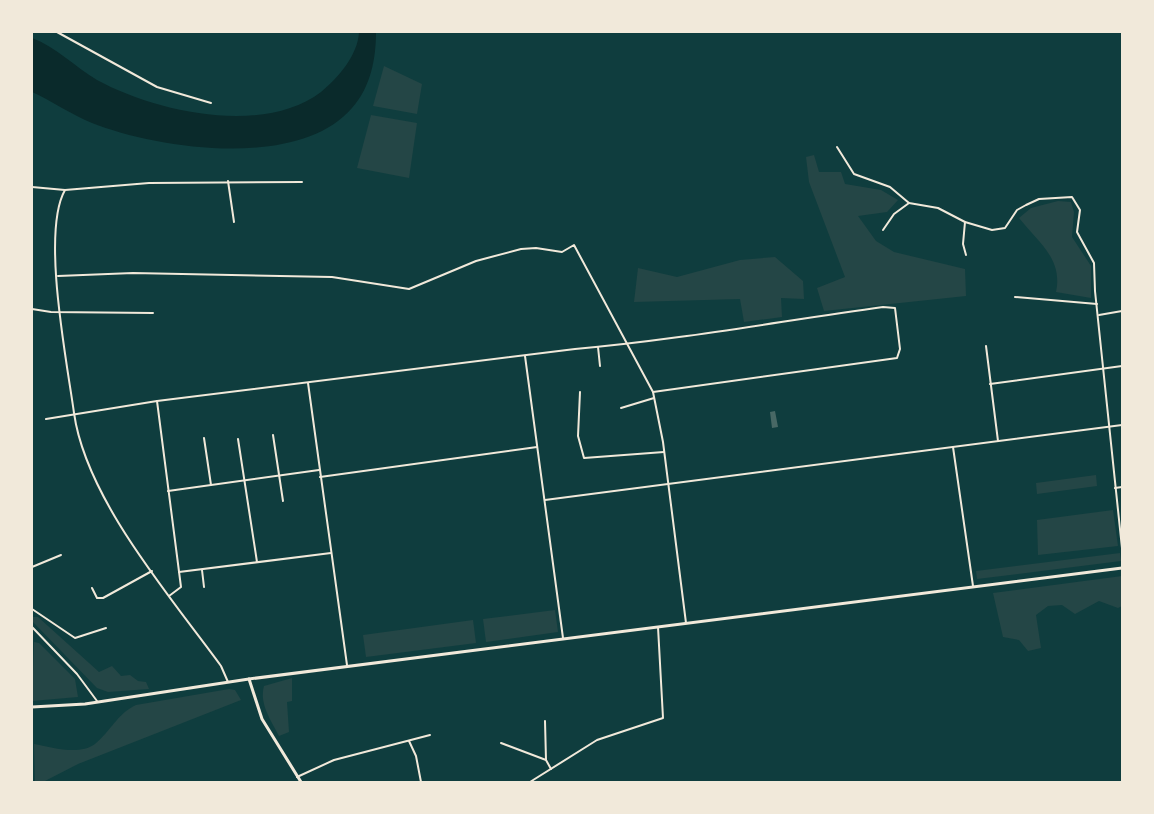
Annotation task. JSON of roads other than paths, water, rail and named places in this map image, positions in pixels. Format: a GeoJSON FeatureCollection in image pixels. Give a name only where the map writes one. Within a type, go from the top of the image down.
{"type":"FeatureCollection","features":[{"type":"Feature","properties":{"kind":"main road"},"geometry":{"type":"LineString","coordinates":[[32,707],[97,702],[347,665],[1122,568]]}},
{"type":"Feature","properties":{"kind":"main road"},"geometry":{"type":"LineString","coordinates":[[249,679],[262,719],[301,783]]}},
{"type":"Feature","properties":{"kind":"street"},"geometry":{"type":"LineString","coordinates":[[57,32],[157,87],[211,103]]}},
{"type":"Feature","properties":{"kind":"street"},"geometry":{"type":"LineString","coordinates":[[837,147],[849,170],[854,174],[890,187],[909,203],[938,208],[965,222],[1000,230],[1005,228],[1017,210],[1039,199],[1072,197],[1080,210],[1077,232],[1095,263],[1098,315],[1122,548]]}},
{"type":"Feature","properties":{"kind":"street"},"geometry":{"type":"LineString","coordinates":[[228,181],[234,222]]}},
{"type":"Feature","properties":{"kind":"street"},"geometry":{"type":"LineString","coordinates":[[32,188],[65,190],[149,183],[302,182]]}},
{"type":"Feature","properties":{"kind":"street"},"geometry":{"type":"LineString","coordinates":[[65,190],[56,225],[58,276],[74,413],[98,484],[152,571],[221,666],[228,682]]}},
{"type":"Feature","properties":{"kind":"street"},"geometry":{"type":"LineString","coordinates":[[883,230],[894,214],[909,203]]}},
{"type":"Feature","properties":{"kind":"street"},"geometry":{"type":"LineString","coordinates":[[965,222],[963,244],[966,255]]}},
{"type":"Feature","properties":{"kind":"street"},"geometry":{"type":"LineString","coordinates":[[58,276],[133,273],[332,277],[409,289],[476,261],[521,249],[536,248],[562,252],[574,245],[653,392],[664,452],[686,623]]}},
{"type":"Feature","properties":{"kind":"street"},"geometry":{"type":"LineString","coordinates":[[1015,297],[1038,301],[1097,304]]}},
{"type":"Feature","properties":{"kind":"street"},"geometry":{"type":"LineString","coordinates":[[46,419],[157,401],[525,355],[626,345],[893,306],[895,308],[900,349],[897,358],[653,392]]}},
{"type":"Feature","properties":{"kind":"street"},"geometry":{"type":"LineString","coordinates":[[32,309],[61,312],[153,313]]}},
{"type":"Feature","properties":{"kind":"street"},"geometry":{"type":"LineString","coordinates":[[1098,315],[1122,311]]}},
{"type":"Feature","properties":{"kind":"street"},"geometry":{"type":"LineString","coordinates":[[986,346],[998,441]]}},
{"type":"Feature","properties":{"kind":"street"},"geometry":{"type":"LineString","coordinates":[[598,347],[600,366]]}},
{"type":"Feature","properties":{"kind":"street"},"geometry":{"type":"LineString","coordinates":[[525,355],[563,638]]}},
{"type":"Feature","properties":{"kind":"street"},"geometry":{"type":"LineString","coordinates":[[990,384],[1122,366]]}},
{"type":"Feature","properties":{"kind":"street"},"geometry":{"type":"LineString","coordinates":[[308,383],[347,665]]}},
{"type":"Feature","properties":{"kind":"street"},"geometry":{"type":"LineString","coordinates":[[580,392],[578,435],[584,458],[664,452]]}},
{"type":"Feature","properties":{"kind":"street"},"geometry":{"type":"LineString","coordinates":[[621,408],[654,398]]}},
{"type":"Feature","properties":{"kind":"street"},"geometry":{"type":"LineString","coordinates":[[157,401],[181,590],[169,596]]}},
{"type":"Feature","properties":{"kind":"street"},"geometry":{"type":"LineString","coordinates":[[545,500],[1122,425]]}},
{"type":"Feature","properties":{"kind":"street"},"geometry":{"type":"LineString","coordinates":[[273,435],[283,501]]}},
{"type":"Feature","properties":{"kind":"street"},"geometry":{"type":"LineString","coordinates":[[204,438],[211,484]]}},
{"type":"Feature","properties":{"kind":"street"},"geometry":{"type":"LineString","coordinates":[[238,439],[257,562]]}},
{"type":"Feature","properties":{"kind":"street"},"geometry":{"type":"LineString","coordinates":[[320,477],[538,447]]}},
{"type":"Feature","properties":{"kind":"street"},"geometry":{"type":"LineString","coordinates":[[953,447],[972,586]]}},
{"type":"Feature","properties":{"kind":"street"},"geometry":{"type":"LineString","coordinates":[[168,491],[320,470]]}},
{"type":"Feature","properties":{"kind":"street"},"geometry":{"type":"LineString","coordinates":[[1115,488],[1122,487]]}},
{"type":"Feature","properties":{"kind":"street"},"geometry":{"type":"LineString","coordinates":[[179,572],[331,553]]}},
{"type":"Feature","properties":{"kind":"street"},"geometry":{"type":"LineString","coordinates":[[32,567],[61,555]]}},
{"type":"Feature","properties":{"kind":"street"},"geometry":{"type":"LineString","coordinates":[[202,570],[204,588]]}},
{"type":"Feature","properties":{"kind":"street"},"geometry":{"type":"LineString","coordinates":[[92,588],[97,598],[103,598],[152,571]]}},
{"type":"Feature","properties":{"kind":"street"},"geometry":{"type":"LineString","coordinates":[[32,609],[75,638],[106,628]]}},
{"type":"Feature","properties":{"kind":"street"},"geometry":{"type":"LineString","coordinates":[[32,627],[77,674],[97,702]]}},
{"type":"Feature","properties":{"kind":"street"},"geometry":{"type":"LineString","coordinates":[[530,783],[597,740],[663,718],[658,627]]}},
{"type":"Feature","properties":{"kind":"street"},"geometry":{"type":"LineString","coordinates":[[545,721],[546,760],[551,769]]}},
{"type":"Feature","properties":{"kind":"street"},"geometry":{"type":"LineString","coordinates":[[297,777],[334,759],[430,735]]}},
{"type":"Feature","properties":{"kind":"street"},"geometry":{"type":"LineString","coordinates":[[409,741],[416,756],[421,783]]}},
{"type":"Feature","properties":{"kind":"street"},"geometry":{"type":"LineString","coordinates":[[501,743],[546,760]]}}]}
